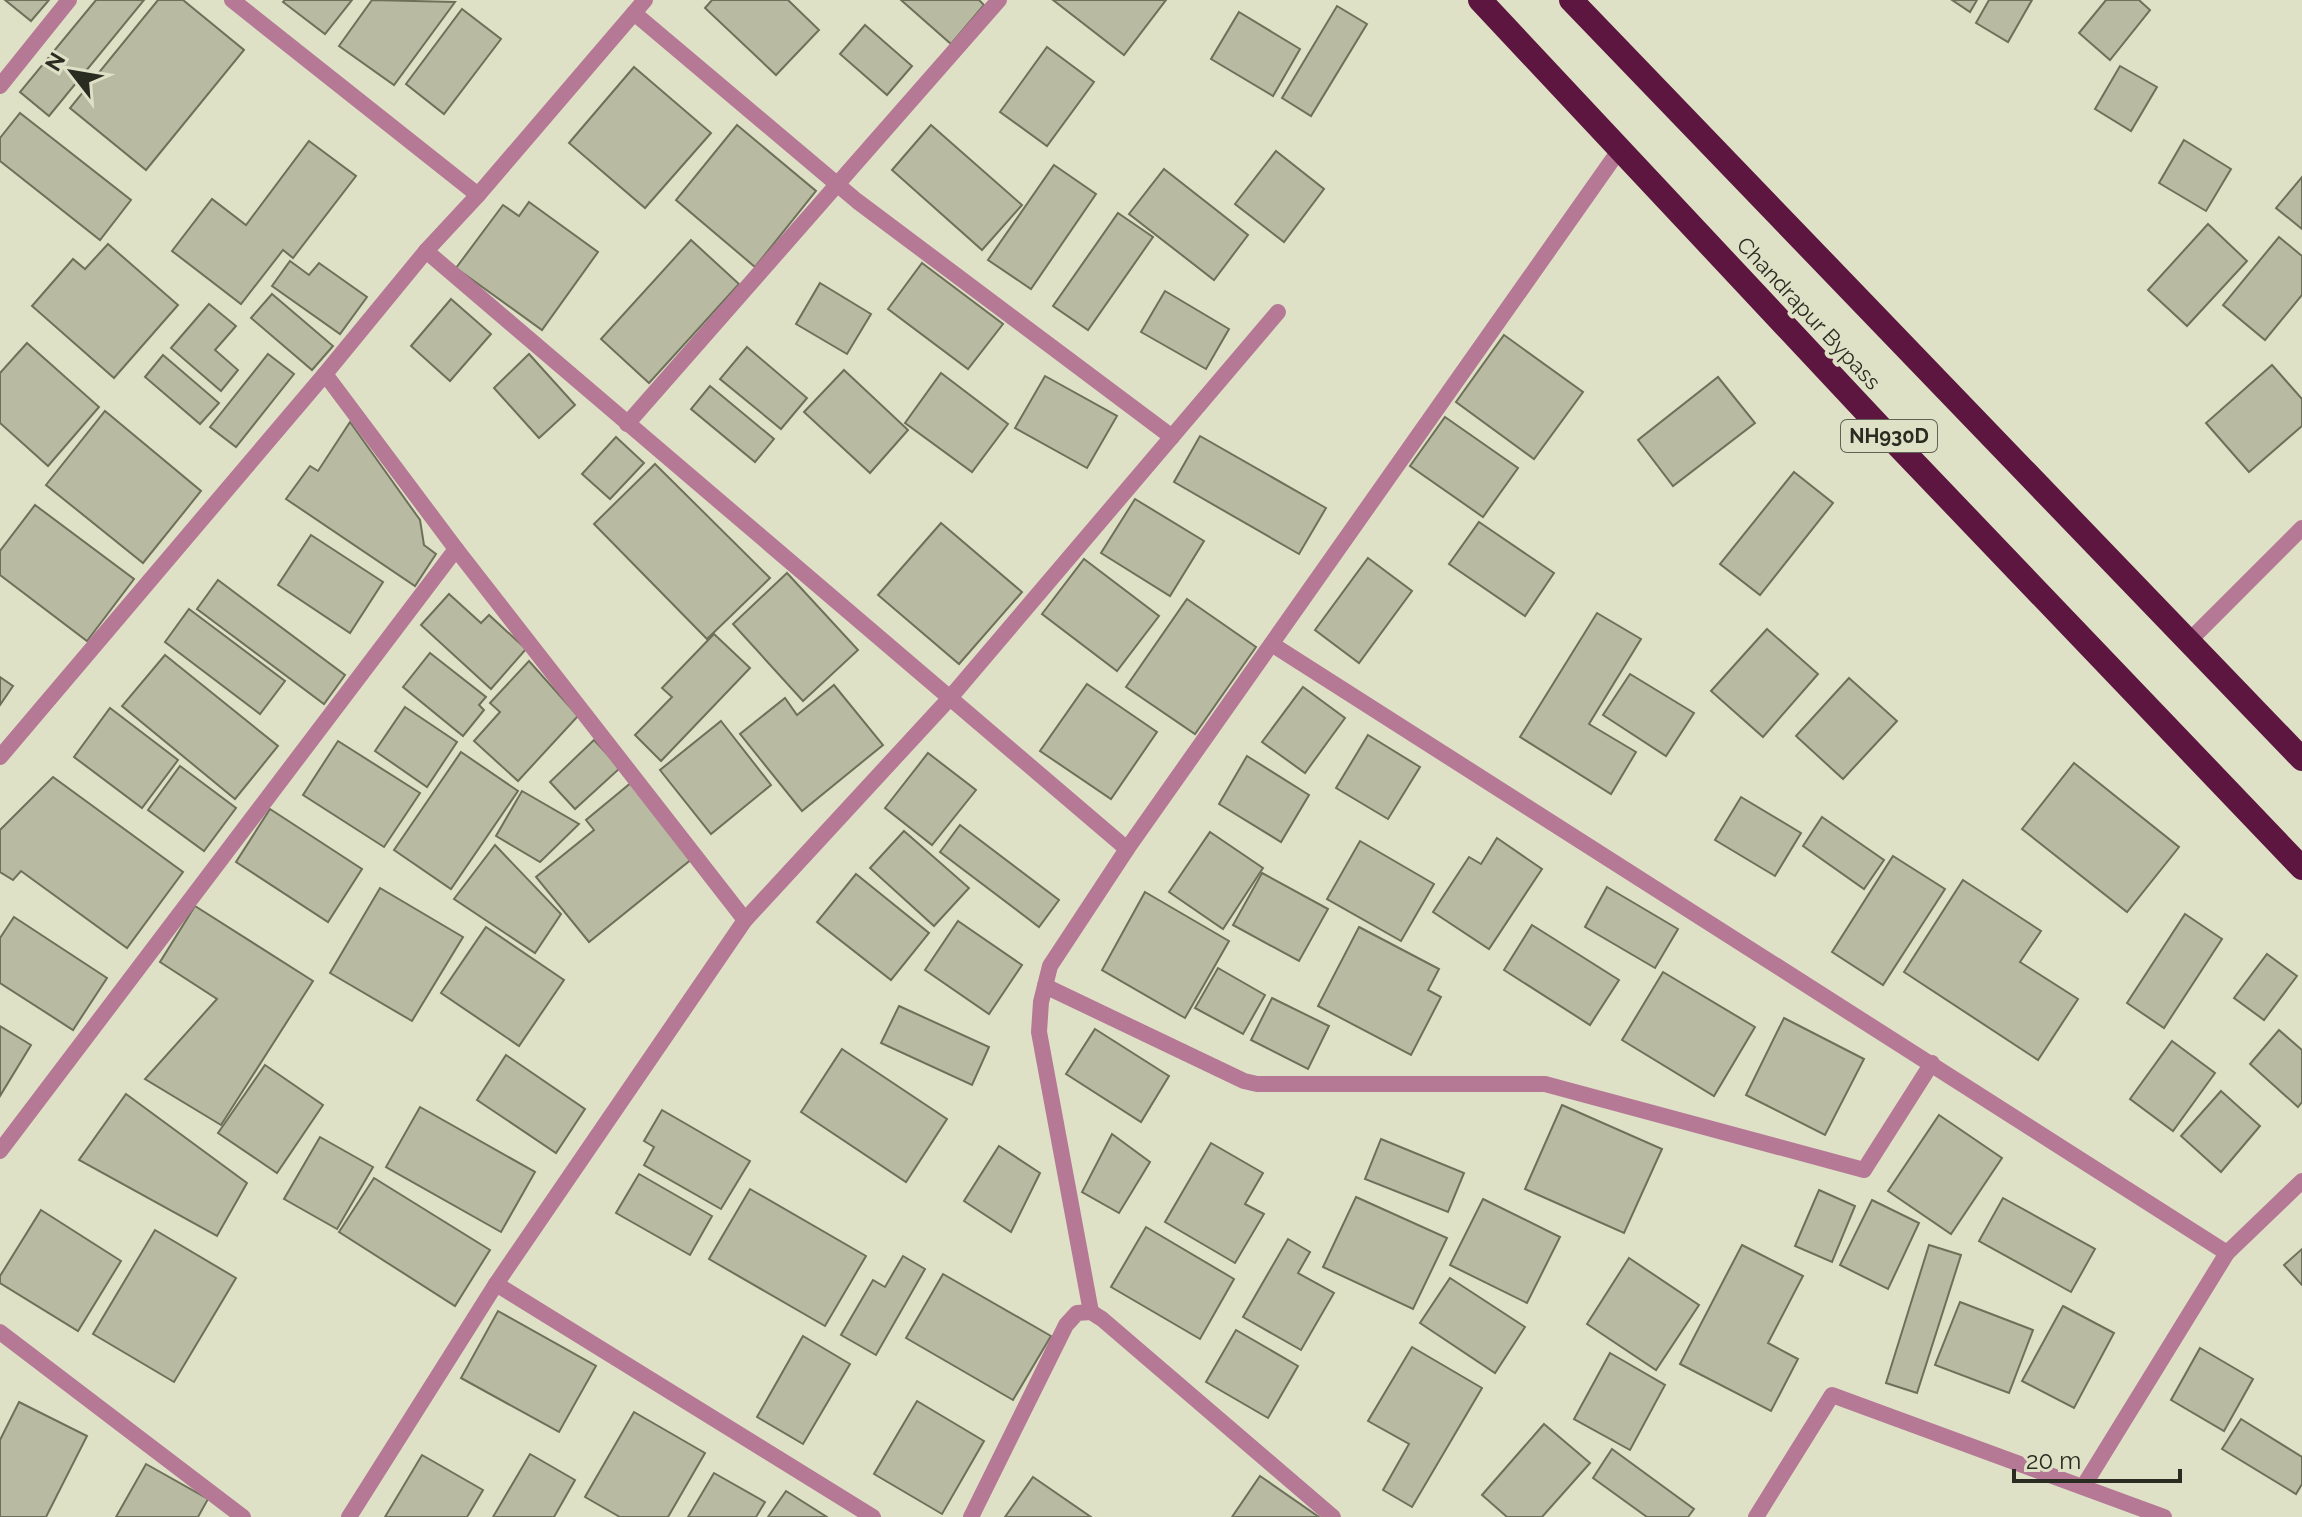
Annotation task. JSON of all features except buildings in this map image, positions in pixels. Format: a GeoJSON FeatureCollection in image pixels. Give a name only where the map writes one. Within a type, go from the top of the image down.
{"type":"FeatureCollection","features":[{"type":"Feature","properties":{"kind":"highway","name":"Chandrapur Bypass"},"geometry":{"type":"LineString","coordinates":[[1480,0],[1894,442],[2302,868]]}},
{"type":"Feature","properties":{"kind":"highway","name":"Chandrapur Bypass"},"geometry":{"type":"LineString","coordinates":[[1571,0],[2302,759]]}},
{"type":"Feature","properties":{"kind":"street"},"geometry":{"type":"LineString","coordinates":[[0,86],[69,0]]}},
{"type":"Feature","properties":{"kind":"street"},"geometry":{"type":"LineString","coordinates":[[232,0],[478,195]]}},
{"type":"Feature","properties":{"kind":"street"},"geometry":{"type":"LineString","coordinates":[[627,424],[999,0]]}},
{"type":"Feature","properties":{"kind":"street"},"geometry":{"type":"LineString","coordinates":[[0,757],[426,251],[640,6],[836,184],[1172,437]]}},
{"type":"Feature","properties":{"kind":"street"},"geometry":{"type":"LineString","coordinates":[[1091,1312],[1039,1032],[1041,1002],[1050,966],[1127,849],[1620,149]]}},
{"type":"Feature","properties":{"kind":"street"},"geometry":{"type":"LineString","coordinates":[[426,251],[1127,849]]}},
{"type":"Feature","properties":{"kind":"street"},"geometry":{"type":"LineString","coordinates":[[349,1517],[496,1284],[745,920],[949,699],[1278,312]]}},
{"type":"Feature","properties":{"kind":"street"},"geometry":{"type":"LineString","coordinates":[[325,374],[456,549],[745,920]]}},
{"type":"Feature","properties":{"kind":"street"},"geometry":{"type":"LineString","coordinates":[[2189,641],[2302,528]]}},
{"type":"Feature","properties":{"kind":"street"},"geometry":{"type":"LineString","coordinates":[[0,1151],[456,549]]}},
{"type":"Feature","properties":{"kind":"street"},"geometry":{"type":"LineString","coordinates":[[1273,645],[2227,1253]]}},
{"type":"Feature","properties":{"kind":"street"},"geometry":{"type":"LineString","coordinates":[[1045,986],[1257,1084],[1545,1084],[1864,1170],[1932,1063]]}},
{"type":"Feature","properties":{"kind":"street"},"geometry":{"type":"LineString","coordinates":[[2083,1487],[2227,1253],[2302,1181]]}},
{"type":"Feature","properties":{"kind":"street"},"geometry":{"type":"LineString","coordinates":[[496,1284],[873,1517]]}},
{"type":"Feature","properties":{"kind":"street"},"geometry":{"type":"LineString","coordinates":[[971,1517],[1066,1325],[1077,1313],[1091,1312],[1333,1517]]}},
{"type":"Feature","properties":{"kind":"street"},"geometry":{"type":"LineString","coordinates":[[0,1332],[243,1517]]}},
{"type":"Feature","properties":{"kind":"street"},"geometry":{"type":"LineString","coordinates":[[1756,1517],[1832,1395],[2164,1517]]}}]}
